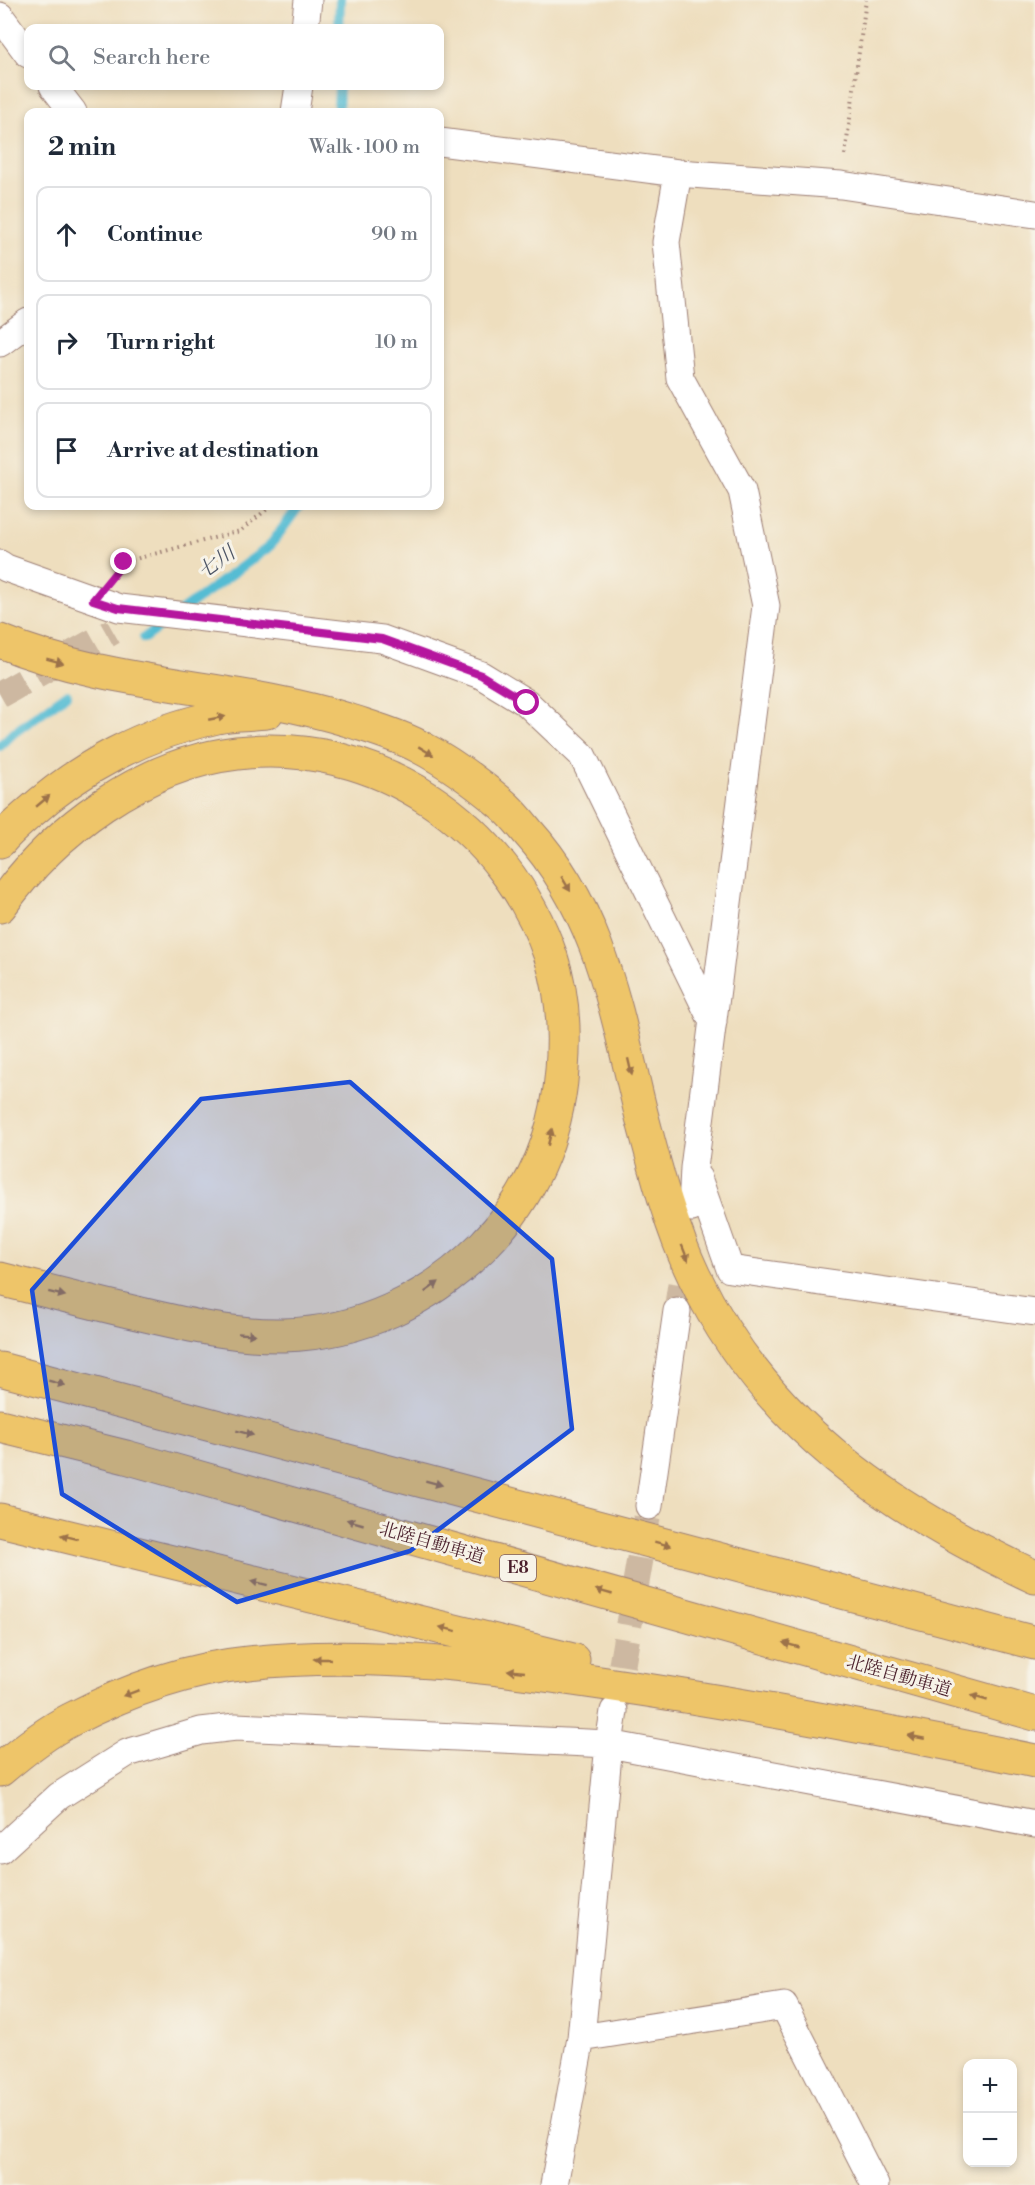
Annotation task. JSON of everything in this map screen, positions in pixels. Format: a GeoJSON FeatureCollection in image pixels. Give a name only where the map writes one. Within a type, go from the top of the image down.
{"type":"FeatureCollection","features":[{"type":"Feature","properties":{"kind":"highway"},"geometry":{"type":"LineString","coordinates":[[0,641],[32,654],[87,670],[269,701],[322,712],[373,728],[419,746],[464,774],[505,806],[540,846],[567,884],[589,927],[608,976],[651,1149],[676,1230],[694,1275],[713,1311],[750,1368],[786,1410],[823,1447],[867,1482],[991,1556],[1035,1576]]}},
{"type":"Feature","properties":{"kind":"highway"},"geometry":{"type":"LineString","coordinates":[[0,841],[45,798],[86,769],[126,747],[174,728],[219,716],[268,712],[318,716],[373,728]]}},
{"type":"Feature","properties":{"kind":"highway"},"geometry":{"type":"LineString","coordinates":[[0,906],[43,854],[111,800],[152,778],[194,762],[236,753],[276,751],[317,754],[363,766],[405,783],[442,808],[480,840],[510,874],[534,916],[552,959],[562,1005],[563,1051],[560,1098],[550,1137],[526,1191],[498,1231],[464,1265],[423,1294],[378,1317],[335,1330],[287,1335],[241,1334],[194,1327],[0,1279]]}},
{"type":"Feature","properties":{"kind":"highway"},"geometry":{"type":"LineString","coordinates":[[0,1369],[1035,1643]]}},
{"type":"Feature","properties":{"kind":"highway","name":"北陸自動車道"},"geometry":{"type":"LineString","coordinates":[[0,1426],[126,1457],[1035,1714]]}},
{"type":"Feature","properties":{"kind":"highway"},"geometry":{"type":"LineString","coordinates":[[0,1520],[791,1712],[1035,1761]]}},
{"type":"Feature","properties":{"kind":"highway"},"geometry":{"type":"LineString","coordinates":[[0,1770],[16,1756],[68,1720],[127,1694],[186,1675],[256,1662],[371,1659],[440,1662],[549,1675],[791,1712]]}},
{"type":"Feature","properties":{"kind":"street"},"geometry":{"type":"LineString","coordinates":[[305,24],[308,0]]}},
{"type":"Feature","properties":{"kind":"street"},"geometry":{"type":"LineString","coordinates":[[0,16],[24,49]]}},
{"type":"Feature","properties":{"kind":"street"},"geometry":{"type":"LineString","coordinates":[[56,90],[70,108]]}},
{"type":"Feature","properties":{"kind":"street"},"geometry":{"type":"LineString","coordinates":[[296,108],[298,90]]}},
{"type":"Feature","properties":{"kind":"street"},"geometry":{"type":"LineString","coordinates":[[444,143],[678,173],[841,185],[1035,214]]}},
{"type":"Feature","properties":{"kind":"street"},"geometry":{"type":"LineString","coordinates":[[678,173],[666,242],[680,378],[742,491],[765,606],[694,1168],[692,1208]]}},
{"type":"Feature","properties":{"kind":"street"},"geometry":{"type":"LineString","coordinates":[[0,343],[24,325]]}},
{"type":"Feature","properties":{"kind":"street"},"geometry":{"type":"LineString","coordinates":[[0,564],[108,613],[382,639],[481,675],[527,703],[582,755],[713,1022]]}},
{"type":"Feature","properties":{"kind":"street"},"geometry":{"type":"LineString","coordinates":[[694,1168],[730,1269],[1035,1312]]}},
{"type":"Feature","properties":{"kind":"street"},"geometry":{"type":"LineString","coordinates":[[649,1506],[677,1311]]}},
{"type":"Feature","properties":{"kind":"street"},"geometry":{"type":"LineString","coordinates":[[554,2185],[582,2038],[614,1711]]}},
{"type":"Feature","properties":{"kind":"street"},"geometry":{"type":"LineString","coordinates":[[0,1850],[58,1796],[127,1753],[201,1731],[236,1726],[609,1744],[1035,1824]]}},
{"type":"Feature","properties":{"kind":"street"},"geometry":{"type":"LineString","coordinates":[[582,2038],[784,2006],[875,2185]]}},
{"type":"Feature","properties":{"kind":"path"},"geometry":{"type":"LineString","coordinates":[[841,185],[866,0]]}},
{"type":"Feature","properties":{"kind":"path"},"geometry":{"type":"LineString","coordinates":[[108,613],[124,562],[240,531],[266,510]]}},
{"type":"Feature","properties":{"kind":"highlighted area"},"geometry":{"type":"Polygon","coordinates":[[[350,1082],[552,1259],[572,1429],[410,1551],[237,1602],[62,1494],[32,1290],[201,1099],[350,1082]]]}},
{"type":"Feature","properties":{"kind":"waterway","name":"七川"},"geometry":{"type":"LineString","coordinates":[[339,24],[340,0]]}},
{"type":"Feature","properties":{"kind":"waterway","name":"七川"},"geometry":{"type":"LineString","coordinates":[[338,108],[339,90]]}},
{"type":"Feature","properties":{"kind":"waterway","name":"七川"},"geometry":{"type":"LineString","coordinates":[[144,638],[269,547],[296,510]]}},
{"type":"Feature","properties":{"kind":"waterway","name":"七川"},"geometry":{"type":"LineString","coordinates":[[0,746],[12,734],[67,694]]}},
{"type":"Feature","properties":{"kind":"tunnel"},"geometry":{"type":"LineString","coordinates":[[0,695],[113,631]]}},
{"type":"Feature","properties":{"kind":"tunnel"},"geometry":{"type":"LineString","coordinates":[[677,1311],[686,1251]]}},
{"type":"Feature","properties":{"kind":"tunnel"},"geometry":{"type":"LineString","coordinates":[[615,1706],[649,1506]]}},
{"type":"Feature","properties":{"kind":"route"},"geometry":{"type":"LineString","coordinates":[[124,562],[93,600],[118,608],[382,639],[481,675],[527,703]]}}]}
